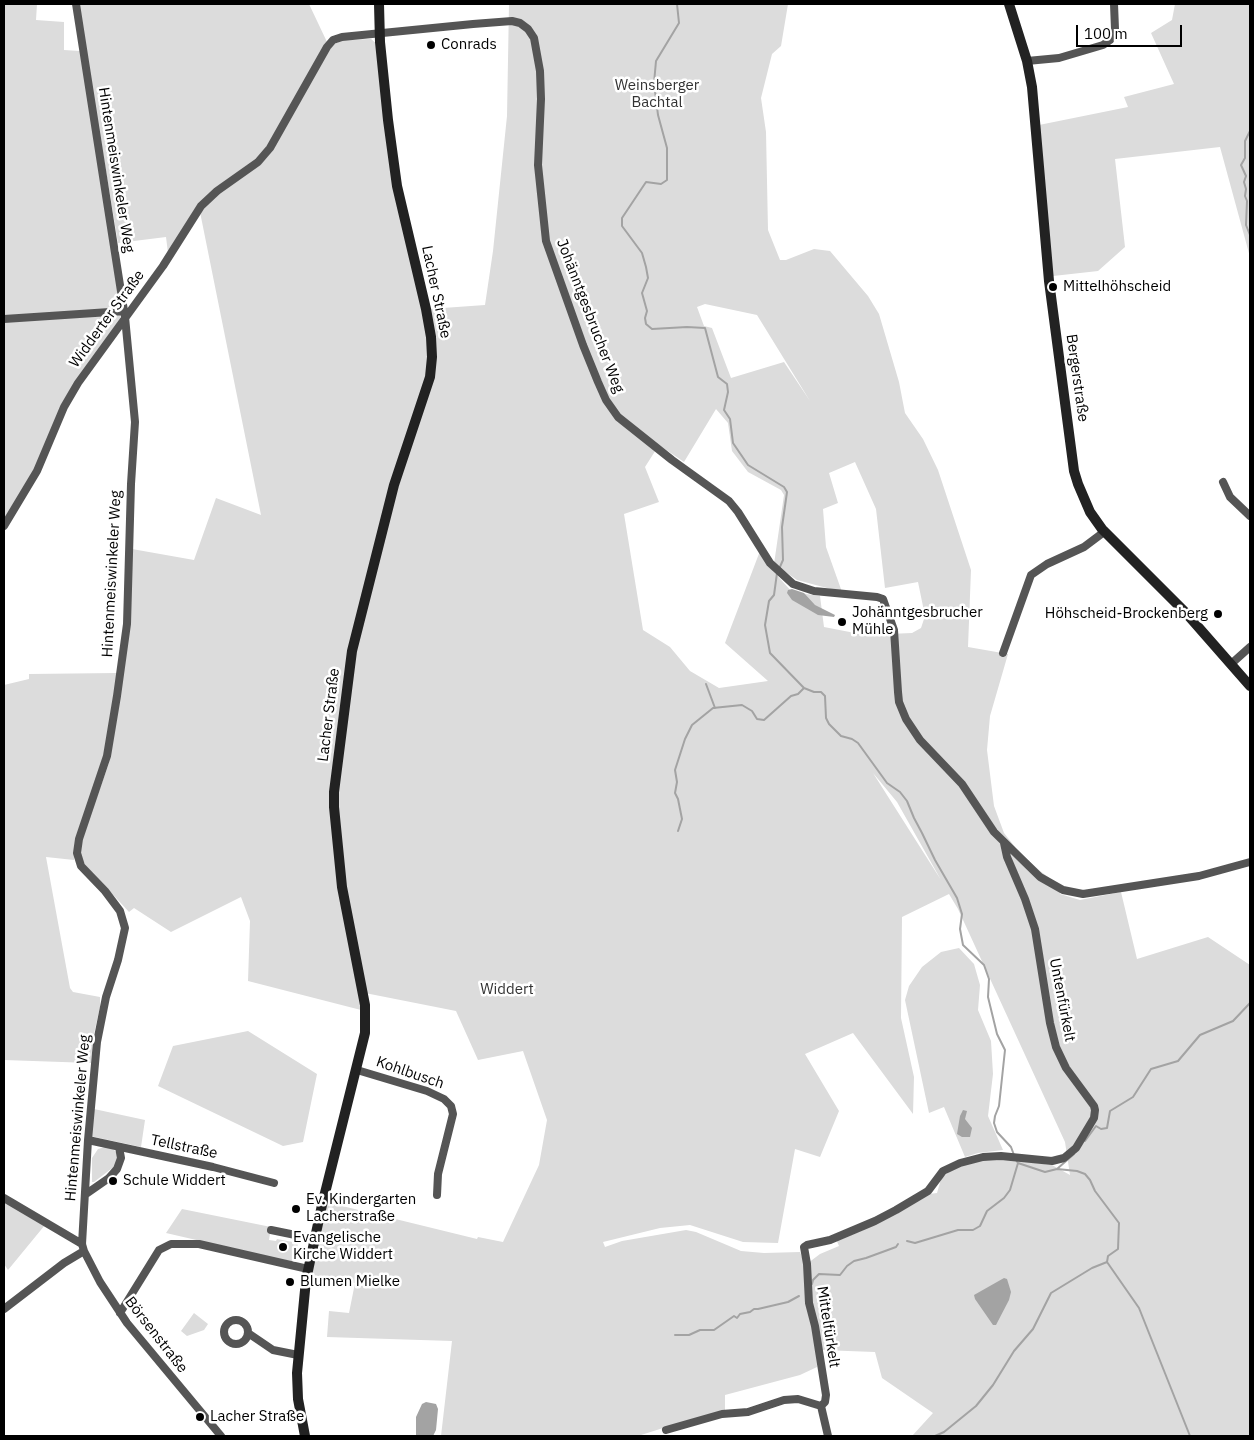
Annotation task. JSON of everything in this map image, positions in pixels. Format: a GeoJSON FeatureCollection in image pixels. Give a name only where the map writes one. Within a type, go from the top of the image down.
{"type":"FeatureCollection","features":[{"type":"Feature","properties":{"kind":"street","name":"Hintenmeiswinkeler Weg"},"geometry":{"type":"LineString","coordinates":[[76,4],[125,314],[135,422],[130,484],[126,624],[110,744],[79,839],[77,853],[82,866],[120,910],[125,928],[106,997],[99,1032],[88,1140],[83,1248]]}},
{"type":"Feature","properties":{"kind":"street","name":"Lacher Straße"},"geometry":{"type":"LineString","coordinates":[[305,1436],[297,1387],[298,1355],[308,1269],[357,1070],[365,1033],[366,1013],[342,887],[334,792],[352,651],[394,486],[430,377],[432,357],[432,337],[397,186],[388,120],[379,4]]}},
{"type":"Feature","properties":{"kind":"street"},"geometry":{"type":"LineString","coordinates":[[1027,61],[1059,58],[1103,45],[1110,40],[1115,30],[1114,4]]}},
{"type":"Feature","properties":{"kind":"street","name":"Bergerstraße"},"geometry":{"type":"LineString","coordinates":[[1011,8],[1027,61],[1032,87],[1049,280],[1074,471],[1086,504],[1104,532],[1181,608],[1250,686]]}},
{"type":"Feature","properties":{"kind":"street","name":"Johänntgesbrucher Weg"},"geometry":{"type":"LineString","coordinates":[[380,34],[512,21],[520,23],[530,31],[537,50],[541,83],[538,166],[544,232],[575,324],[603,394],[610,406],[621,419],[672,460],[729,501],[738,512],[766,558],[793,584],[806,589],[827,593],[883,599],[894,630],[898,692],[906,718],[917,736],[962,784],[986,823],[1030,869],[1048,883],[1063,890],[1079,894],[1199,876],[1250,862]]}},
{"type":"Feature","properties":{"kind":"street","name":"Widderter Straße"},"geometry":{"type":"LineString","coordinates":[[4,526],[42,462],[74,388],[125,314],[163,266],[200,206],[265,155],[331,42],[342,37],[380,34]]}},
{"type":"Feature","properties":{"kind":"street"},"geometry":{"type":"LineString","coordinates":[[4,319],[125,314]]}},
{"type":"Feature","properties":{"kind":"street"},"geometry":{"type":"LineString","coordinates":[[1223,482],[1230,497],[1250,516]]}},
{"type":"Feature","properties":{"kind":"street"},"geometry":{"type":"LineString","coordinates":[[1003,653],[1031,575],[1047,564],[1084,548],[1104,532]]}},
{"type":"Feature","properties":{"kind":"street"},"geometry":{"type":"LineString","coordinates":[[1232,664],[1250,647]]}},
{"type":"Feature","properties":{"kind":"street","name":"Untenfürkelt"},"geometry":{"type":"LineString","coordinates":[[803,1249],[807,1245],[824,1242],[875,1221],[910,1202],[932,1188],[943,1171],[952,1166],[971,1160],[1008,1156],[1052,1161],[1060,1160],[1076,1148],[1094,1118],[1095,1110],[1092,1102],[1066,1068],[1056,1047],[1050,1023],[1035,929],[1025,899],[1006,857],[1004,843]]}},
{"type":"Feature","properties":{"kind":"street","name":"Kohlbusch"},"geometry":{"type":"LineString","coordinates":[[357,1070],[427,1091],[444,1099],[451,1106],[453,1114],[438,1174],[437,1195]]}},
{"type":"Feature","properties":{"kind":"street","name":"Tellstraße"},"geometry":{"type":"LineString","coordinates":[[88,1140],[213,1167],[274,1183]]}},
{"type":"Feature","properties":{"kind":"street"},"geometry":{"type":"LineString","coordinates":[[86,1194],[109,1178],[117,1169],[121,1158],[120,1147]]}},
{"type":"Feature","properties":{"kind":"street"},"geometry":{"type":"LineString","coordinates":[[4,1198],[83,1248],[4,1309]]}},
{"type":"Feature","properties":{"kind":"street"},"geometry":{"type":"LineString","coordinates":[[271,1230],[315,1239]]}},
{"type":"Feature","properties":{"kind":"street"},"geometry":{"type":"LineString","coordinates":[[120,1313],[159,1250],[171,1244],[199,1244],[308,1269]]}},
{"type":"Feature","properties":{"kind":"street","name":"Börsenstraße"},"geometry":{"type":"LineString","coordinates":[[83,1248],[100,1282],[120,1313],[221,1436]]}},
{"type":"Feature","properties":{"kind":"street","name":"Mittelfürkelt"},"geometry":{"type":"LineString","coordinates":[[803,1249],[808,1264],[809,1303],[817,1338],[826,1395],[825,1402],[821,1406],[828,1436]]}},
{"type":"Feature","properties":{"kind":"street"},"geometry":{"type":"LineString","coordinates":[[248,1333],[273,1350],[298,1355]]}},
{"type":"Feature","properties":{"kind":"street"},"geometry":{"type":"LineString","coordinates":[[666,1430],[722,1414],[748,1412],[784,1400],[798,1399],[821,1406]]}},
{"type":"Feature","properties":{"kind":"green space"},"geometry":{"type":"Polygon","coordinates":[[[4,4],[37,4],[36,20],[64,22],[64,50],[80,51],[121,310],[120,319],[71,388],[39,461],[4,521],[4,4]]]}},
{"type":"Feature","properties":{"kind":"green space"},"geometry":{"type":"Polygon","coordinates":[[[78,4],[309,4],[327,42],[269,145],[261,155],[211,191],[196,207],[168,253],[166,237],[118,243],[78,4]]]}},
{"type":"Feature","properties":{"kind":"green space"},"geometry":{"type":"Polygon","coordinates":[[[509,4],[788,4],[781,46],[772,54],[761,98],[766,132],[768,230],[780,260],[786,260],[814,249],[830,251],[868,296],[879,314],[899,382],[905,413],[923,439],[938,470],[971,570],[968,647],[1008,654],[990,716],[987,750],[994,806],[1004,833],[1019,852],[1059,885],[1060,894],[1080,900],[1121,892],[1137,959],[1208,937],[1250,965],[1250,1436],[912,1436],[933,1413],[882,1378],[875,1352],[821,1350],[810,1298],[808,1263],[820,1254],[839,1246],[836,1239],[929,1194],[937,1193],[941,1179],[950,1171],[962,1165],[979,1161],[1012,1160],[1052,1165],[1070,1175],[1065,1142],[958,909],[949,894],[902,917],[901,1018],[914,1077],[913,1114],[853,1033],[805,1054],[839,1111],[820,1157],[795,1149],[778,1243],[743,1242],[690,1225],[660,1228],[603,1242],[605,1247],[622,1241],[686,1230],[696,1232],[741,1251],[764,1253],[800,1252],[804,1262],[816,1341],[817,1367],[800,1375],[725,1395],[725,1412],[679,1423],[641,1436],[441,1436],[452,1341],[327,1337],[329,1311],[349,1313],[355,1283],[311,1275],[326,1202],[477,1239],[478,1237],[503,1242],[539,1165],[547,1120],[523,1051],[478,1060],[456,1011],[365,993],[347,892],[336,807],[355,652],[397,486],[435,372],[429,309],[485,305],[493,251],[507,116],[509,4]],[[705,304],[697,307],[704,326],[712,328],[731,378],[784,362],[810,401],[757,315],[705,304]],[[716,409],[684,462],[659,445],[645,467],[659,502],[624,514],[643,630],[670,647],[690,671],[719,688],[768,681],[725,643],[760,551],[774,572],[792,592],[820,596],[824,627],[865,635],[912,633],[921,628],[925,616],[918,582],[885,588],[876,509],[855,462],[829,473],[838,503],[823,509],[826,547],[842,592],[797,580],[774,564],[784,495],[781,490],[748,472],[732,451],[728,423],[716,409]],[[873,773],[941,880],[897,802],[873,773]]]}},
{"type":"Feature","properties":{"kind":"green space"},"geometry":{"type":"Polygon","coordinates":[[[1175,4],[1250,4],[1250,257],[1220,147],[1115,159],[1125,247],[1098,271],[1053,276],[1039,125],[1128,107],[1124,97],[1174,84],[1151,33],[1172,20],[1175,4]]]}},
{"type":"Feature","properties":{"kind":"green space"},"geometry":{"type":"Polygon","coordinates":[[[371,39],[377,44],[428,334],[429,360],[426,382],[348,651],[330,807],[361,1010],[248,981],[250,921],[241,897],[171,932],[134,908],[129,912],[81,860],[80,845],[109,763],[125,655],[132,549],[194,560],[216,498],[261,515],[200,212],[210,200],[261,164],[269,155],[326,54],[334,44],[343,40],[371,39]]]}},
{"type":"Feature","properties":{"kind":"green space"},"geometry":{"type":"Polygon","coordinates":[[[117,673],[106,748],[77,838],[74,860],[46,857],[70,988],[73,992],[100,997],[91,1063],[4,1060],[4,685],[29,679],[29,674],[117,673]]]}},
{"type":"Feature","properties":{"kind":"green space"},"geometry":{"type":"Polygon","coordinates":[[[959,948],[974,964],[980,985],[978,1010],[991,1041],[993,1074],[988,1116],[1003,1150],[978,1153],[965,1157],[944,1107],[929,1113],[905,1000],[909,986],[922,967],[941,952],[959,948]]]}},
{"type":"Feature","properties":{"kind":"green space"},"geometry":{"type":"Polygon","coordinates":[[[248,1031],[317,1074],[303,1142],[283,1146],[158,1086],[173,1046],[248,1031]]]}},
{"type":"Feature","properties":{"kind":"green space"},"geometry":{"type":"Polygon","coordinates":[[[94,1109],[145,1120],[141,1147],[90,1136],[94,1109]]]}},
{"type":"Feature","properties":{"kind":"green space"},"geometry":{"type":"Polygon","coordinates":[[[105,1147],[113,1149],[117,1153],[118,1158],[115,1166],[92,1182],[92,1158],[98,1149],[105,1147]]]}},
{"type":"Feature","properties":{"kind":"green space"},"geometry":{"type":"Polygon","coordinates":[[[4,1202],[45,1225],[8,1270],[4,1264],[4,1202]]]}},
{"type":"Feature","properties":{"kind":"green space"},"geometry":{"type":"Polygon","coordinates":[[[182,1209],[271,1227],[269,1240],[276,1241],[277,1239],[298,1243],[299,1254],[295,1254],[292,1262],[166,1233],[182,1209]]]}},
{"type":"Feature","properties":{"kind":"green space"},"geometry":{"type":"Polygon","coordinates":[[[194,1313],[208,1324],[204,1330],[187,1336],[181,1331],[194,1313]]]}},
{"type":"Feature","properties":{"kind":"shaded area"},"geometry":{"type":"Polygon","coordinates":[[[792,589],[804,593],[815,605],[835,615],[834,617],[818,615],[792,600],[787,593],[788,590],[792,589]]]}},
{"type":"Feature","properties":{"kind":"shaded area"},"geometry":{"type":"Polygon","coordinates":[[[963,1110],[967,1111],[965,1119],[972,1128],[970,1137],[962,1137],[957,1134],[963,1110]]]}},
{"type":"Feature","properties":{"kind":"shaded area"},"geometry":{"type":"Polygon","coordinates":[[[1004,1278],[1007,1279],[1011,1292],[996,1325],[993,1325],[974,1295],[1004,1278]]]}},
{"type":"Feature","properties":{"kind":"shaded area"},"geometry":{"type":"Polygon","coordinates":[[[426,1402],[436,1404],[438,1409],[436,1430],[433,1436],[416,1436],[416,1417],[422,1404],[426,1402]]]}},
{"type":"Feature","properties":{"kind":"waterway"},"geometry":{"type":"LineString","coordinates":[[677,4],[679,23],[656,61],[654,83],[658,115],[667,148],[667,180],[661,184],[646,182],[622,218],[622,226],[642,253],[646,267],[648,278],[642,293],[647,311],[646,324],[652,329],[705,328],[718,377],[727,384],[728,392],[724,410],[730,419],[733,443],[748,465],[784,487],[787,492],[782,527],[783,560],[779,569]]}},
{"type":"Feature","properties":{"kind":"waterway"},"geometry":{"type":"LineString","coordinates":[[1250,131],[1245,141],[1245,158],[1241,165],[1246,176],[1244,182],[1247,201],[1246,225],[1250,235]]}},
{"type":"Feature","properties":{"kind":"waterway"},"geometry":{"type":"LineString","coordinates":[[777,573],[774,595],[769,601],[765,625],[770,653],[804,688],[814,692],[821,692],[825,696],[826,718],[829,724],[841,736],[858,743],[887,783],[900,792],[907,801],[935,860],[957,898],[962,914],[960,929],[963,945],[984,965],[989,979],[988,997],[997,1034],[1005,1050],[999,1106],[994,1123],[997,1132],[1011,1147],[1014,1155]]}},
{"type":"Feature","properties":{"kind":"waterway"},"geometry":{"type":"LineString","coordinates":[[706,684],[715,708]]}},
{"type":"Feature","properties":{"kind":"waterway"},"geometry":{"type":"LineString","coordinates":[[678,831],[682,819],[675,793],[677,782],[675,770],[685,739],[692,725],[713,708],[742,705],[752,711],[757,719],[764,720],[791,696],[798,694],[804,688]]}},
{"type":"Feature","properties":{"kind":"waterway"},"geometry":{"type":"LineString","coordinates":[[1085,1141],[1096,1126],[1101,1129],[1107,1128],[1110,1111],[1133,1097],[1151,1069],[1178,1061],[1200,1035],[1233,1021],[1250,1003]]}},
{"type":"Feature","properties":{"kind":"waterway"},"geometry":{"type":"LineString","coordinates":[[1057,1169],[1074,1154]]}},
{"type":"Feature","properties":{"kind":"waterway"},"geometry":{"type":"LineString","coordinates":[[1016,1160],[1018,1163],[1045,1172],[1057,1169],[1077,1171],[1085,1174],[1119,1223],[1118,1249],[1108,1256],[1107,1262],[1139,1308],[1190,1436]]}},
{"type":"Feature","properties":{"kind":"waterway"},"geometry":{"type":"LineString","coordinates":[[907,1241],[915,1243],[958,1230],[973,1230],[980,1226],[987,1211],[1004,1198],[1010,1190],[1018,1163]]}},
{"type":"Feature","properties":{"kind":"waterway"},"geometry":{"type":"LineString","coordinates":[[812,1284],[819,1274],[840,1275],[854,1261],[896,1247],[898,1244]]}},
{"type":"Feature","properties":{"kind":"waterway"},"geometry":{"type":"LineString","coordinates":[[935,1436],[944,1432],[976,1406],[993,1385],[1014,1351],[1033,1329],[1051,1293],[1092,1268],[1107,1262]]}},
{"type":"Feature","properties":{"kind":"waterway"},"geometry":{"type":"LineString","coordinates":[[675,1335],[689,1335],[700,1330],[714,1330],[734,1316],[737,1318],[740,1314],[754,1309],[788,1302],[799,1296]]}},
{"type":"Feature","properties":{"kind":"place","name":"Conrads"},"geometry":{"type":"Point","coordinates":[431,45]}},
{"type":"Feature","properties":{"kind":"place","name":"Mittelhöhscheid"},"geometry":{"type":"Point","coordinates":[1053,287]}},
{"type":"Feature","properties":{"kind":"place","name":"Höhscheid-Brockenberg"},"geometry":{"type":"Point","coordinates":[1218,614]}},
{"type":"Feature","properties":{"kind":"place","name":"Johänntgesbrucher Mühle"},"geometry":{"type":"Point","coordinates":[842,622]}},
{"type":"Feature","properties":{"kind":"place","name":"Schule Widdert"},"geometry":{"type":"Point","coordinates":[113,1181]}},
{"type":"Feature","properties":{"kind":"place","name":"Ev. Kindergarten Lacherstraße"},"geometry":{"type":"Point","coordinates":[296,1209]}},
{"type":"Feature","properties":{"kind":"place","name":"Evangelische Kirche Widdert"},"geometry":{"type":"Point","coordinates":[283,1247]}},
{"type":"Feature","properties":{"kind":"place","name":"Blumen Mielke"},"geometry":{"type":"Point","coordinates":[290,1282]}},
{"type":"Feature","properties":{"kind":"place","name":"Lacher Straße"},"geometry":{"type":"Point","coordinates":[200,1417]}},
{"type":"Feature","properties":{"kind":"park label","name":"Weinsberger Bachtal"},"geometry":{"type":"Point","coordinates":[657,94]}},
{"type":"Feature","properties":{"kind":"park label","name":"Widdert"},"geometry":{"type":"Point","coordinates":[507,990]}}]}
